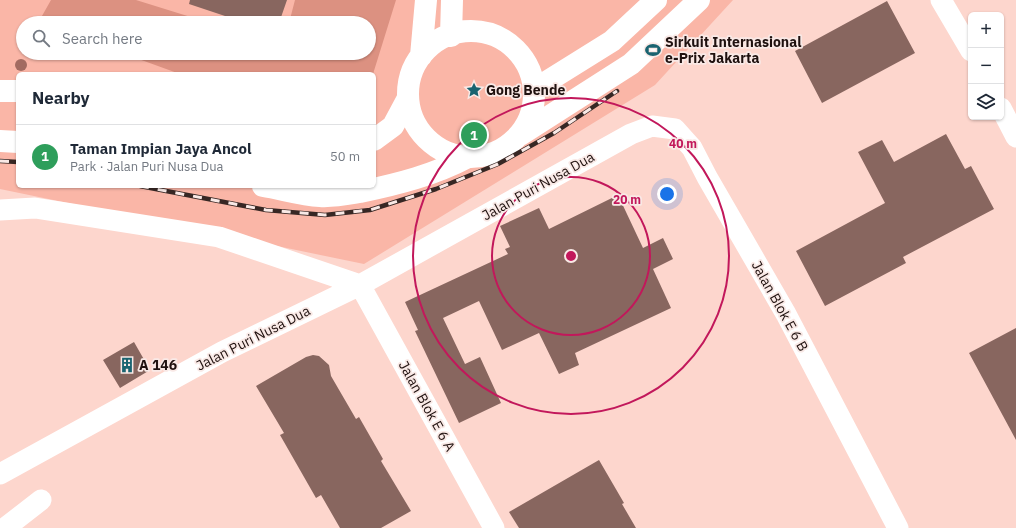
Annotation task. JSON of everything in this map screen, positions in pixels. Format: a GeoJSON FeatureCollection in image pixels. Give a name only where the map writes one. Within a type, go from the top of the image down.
{"type":"FeatureCollection","features":[{"type":"Feature","properties":{"kind":"street"},"geometry":{"type":"LineString","coordinates":[[426,0],[421,56],[410,76],[408,98],[414,120],[426,139],[450,154],[468,157],[487,155],[505,147],[520,135],[631,64],[699,0]]}},
{"type":"Feature","properties":{"kind":"street"},"geometry":{"type":"LineString","coordinates":[[451,36],[452,0]]}},
{"type":"Feature","properties":{"kind":"street"},"geometry":{"type":"LineString","coordinates":[[535,89],[612,42],[656,0]]}},
{"type":"Feature","properties":{"kind":"street"},"geometry":{"type":"LineString","coordinates":[[941,0],[969,48]]}},
{"type":"Feature","properties":{"kind":"street"},"geometry":{"type":"LineString","coordinates":[[421,56],[451,36],[463,31],[487,33],[513,46],[530,68],[535,89],[533,110],[520,135]]}},
{"type":"Feature","properties":{"kind":"street"},"geometry":{"type":"LineString","coordinates":[[0,91],[16,91]]}},
{"type":"Feature","properties":{"kind":"street"},"geometry":{"type":"LineString","coordinates":[[376,139],[393,126],[408,98]]}},
{"type":"Feature","properties":{"kind":"street"},"geometry":{"type":"LineString","coordinates":[[1004,114],[1016,137]]}},
{"type":"Feature","properties":{"kind":"street","name":"Jalan Blok E 6 B"},"geometry":{"type":"LineString","coordinates":[[631,134],[652,126],[675,129],[692,148],[707,177],[786,314],[898,528]]}},
{"type":"Feature","properties":{"kind":"street","name":"Jalan Puri Nusa Dua"},"geometry":{"type":"LineString","coordinates":[[0,474],[222,352],[360,285],[631,134]]}},
{"type":"Feature","properties":{"kind":"street"},"geometry":{"type":"LineString","coordinates":[[0,141],[16,142]]}},
{"type":"Feature","properties":{"kind":"street"},"geometry":{"type":"LineString","coordinates":[[275,188],[321,196],[351,193],[387,186],[425,176],[468,157]]}},
{"type":"Feature","properties":{"kind":"street"},"geometry":{"type":"LineString","coordinates":[[0,210],[35,208],[219,237],[360,285]]}},
{"type":"Feature","properties":{"kind":"street","name":"Jalan Blok E 6 A"},"geometry":{"type":"LineString","coordinates":[[360,285],[494,528]]}},
{"type":"Feature","properties":{"kind":"street"},"geometry":{"type":"LineString","coordinates":[[5,528],[41,500]]}},
{"type":"Feature","properties":{"kind":"shaded area"},"geometry":{"type":"Polygon","coordinates":[[[0,0],[733,0],[655,85],[364,264],[0,189],[0,0]]]}},
{"type":"Feature","properties":{"kind":"shaded area"},"geometry":{"type":"Polygon","coordinates":[[[51,0],[136,0],[187,16],[42,16],[51,0]]]}},
{"type":"Feature","properties":{"kind":"shaded area"},"geometry":{"type":"Polygon","coordinates":[[[295,0],[396,0],[374,72],[174,72],[141,60],[376,60],[376,16],[291,16],[295,0]]]}},
{"type":"Feature","properties":{"kind":"building"},"geometry":{"type":"Polygon","coordinates":[[[190,0],[287,0],[281,16],[225,16],[189,4],[190,0]]]}},
{"type":"Feature","properties":{"kind":"building"},"geometry":{"type":"Polygon","coordinates":[[[887,1],[915,53],[822,103],[795,51],[887,1]]]}},
{"type":"Feature","properties":{"kind":"building"},"geometry":{"type":"Polygon","coordinates":[[[946,134],[965,169],[971,166],[994,209],[903,257],[906,263],[825,306],[796,251],[885,203],[858,152],[882,140],[894,162],[946,134]]]}},
{"type":"Feature","properties":{"kind":"building"},"geometry":{"type":"Polygon","coordinates":[[[618,195],[643,248],[663,238],[673,259],[653,269],[671,308],[575,353],[579,365],[559,374],[539,333],[502,350],[479,301],[443,318],[465,364],[480,357],[501,403],[459,423],[415,331],[418,330],[405,302],[508,254],[505,249],[510,247],[500,226],[539,208],[549,229],[618,195]]]}},
{"type":"Feature","properties":{"kind":"building"},"geometry":{"type":"Polygon","coordinates":[[[1016,328],[1016,440],[969,353],[1016,328]]]}},
{"type":"Feature","properties":{"kind":"building","name":"A 146"},"geometry":{"type":"Polygon","coordinates":[[[134,342],[150,370],[120,388],[103,360],[134,342]]]}},
{"type":"Feature","properties":{"kind":"building"},"geometry":{"type":"Polygon","coordinates":[[[313,355],[319,356],[329,365],[331,376],[356,419],[359,417],[383,459],[381,461],[411,511],[381,528],[340,528],[321,495],[316,498],[280,435],[284,433],[256,386],[306,357],[313,355]]]}},
{"type":"Feature","properties":{"kind":"building"},"geometry":{"type":"Polygon","coordinates":[[[599,460],[624,503],[622,504],[636,528],[519,528],[509,512],[599,460]]]}},
{"type":"Feature","properties":{"kind":"railway"},"geometry":{"type":"LineString","coordinates":[[150,188],[266,210],[325,215],[370,210],[436,189],[498,164],[554,133],[617,91]]}},
{"type":"Feature","properties":{"kind":"railway"},"geometry":{"type":"LineString","coordinates":[[0,161],[16,162]]}},
{"type":"Feature","properties":{"kind":"place","name":"Sirkuit Internasional e-Prix Jakarta"},"geometry":{"type":"Point","coordinates":[653,50]}},
{"type":"Feature","properties":{"kind":"place","name":"Gong Bende"},"geometry":{"type":"Point","coordinates":[474,90]}},
{"type":"Feature","properties":{"kind":"place","name":"Taman Impian Jaya Ancol"},"geometry":{"type":"Point","coordinates":[474,135]}},
{"type":"Feature","properties":{"kind":"place","name":"A 146"},"geometry":{"type":"Point","coordinates":[127,365]}}]}
